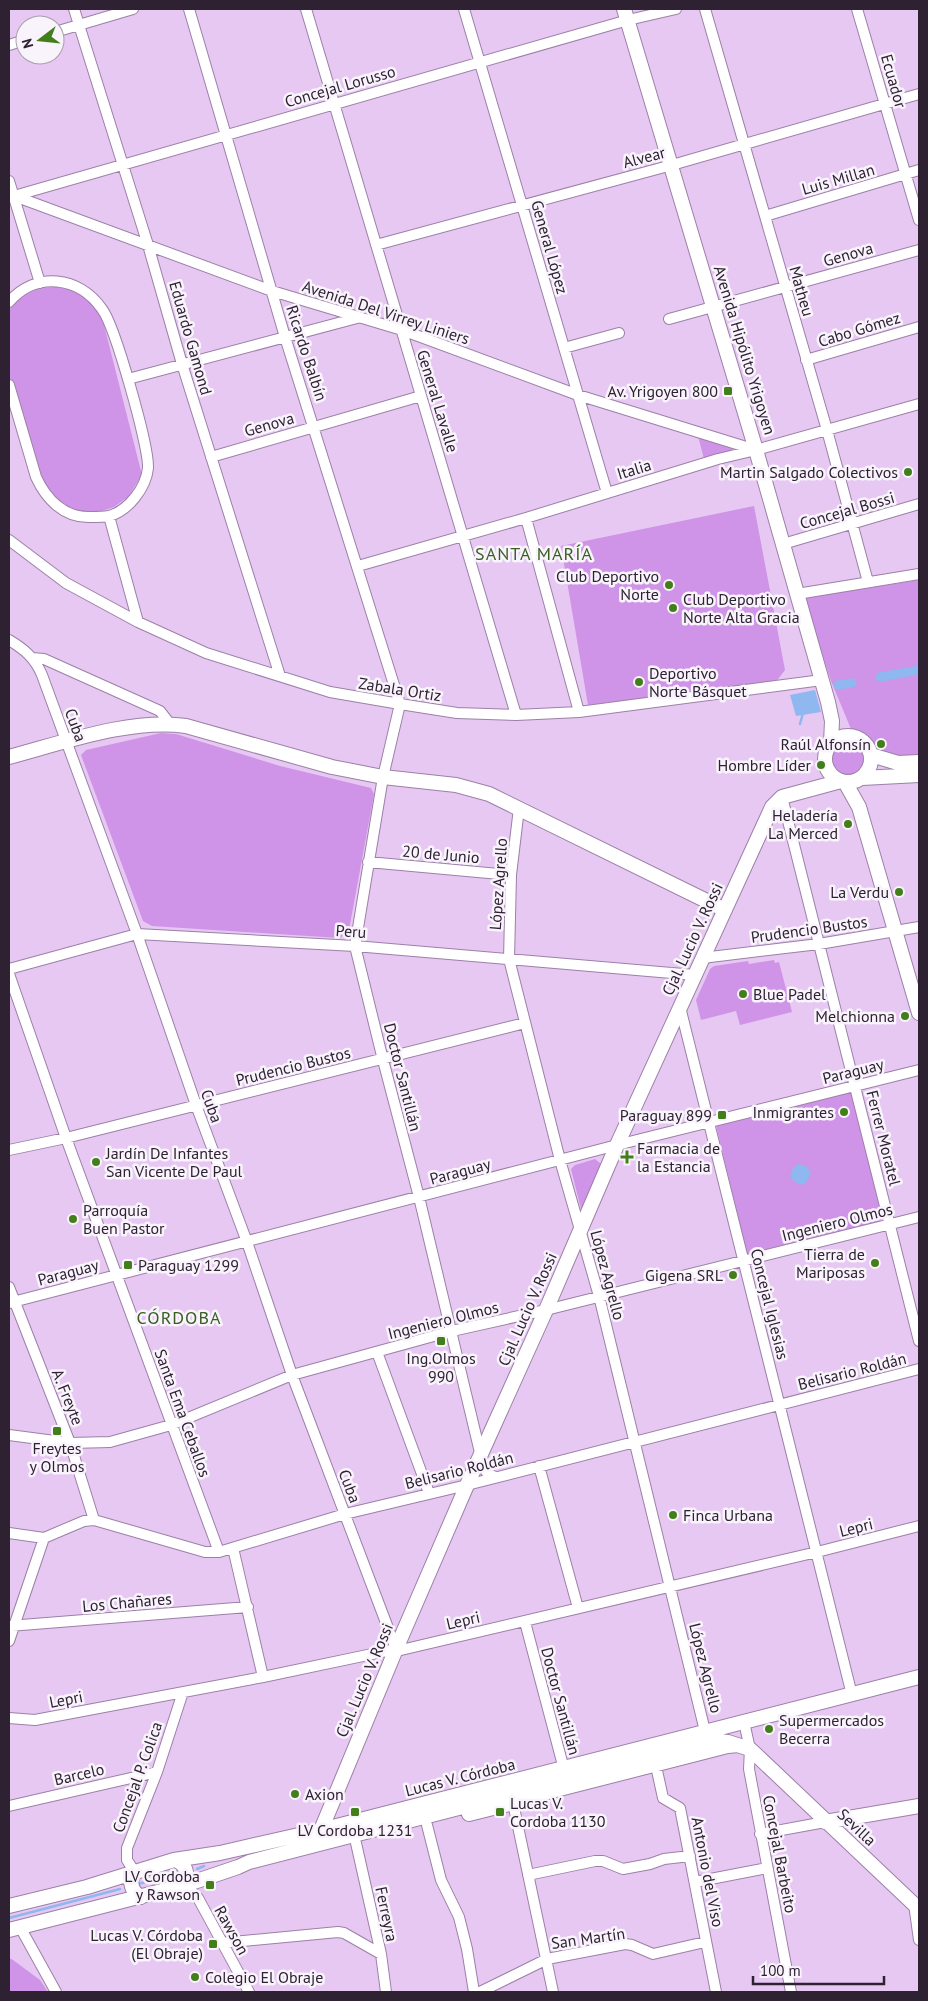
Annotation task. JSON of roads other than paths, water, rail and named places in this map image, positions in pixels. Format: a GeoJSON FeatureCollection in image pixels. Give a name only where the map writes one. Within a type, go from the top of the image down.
{"type":"FeatureCollection","features":[{"type":"Feature","properties":{"kind":"main road","name":"Avenida Hipólito Yrigoyen"},"geometry":{"type":"LineString","coordinates":[[626,15],[714,307],[822,680],[832,721],[831,743]]}},
{"type":"Feature","properties":{"kind":"main road","name":"Avenida Hipólito Yrigoyen"},"geometry":{"type":"LineString","coordinates":[[828,702],[848,736]]}},
{"type":"Feature","properties":{"kind":"main road"},"geometry":{"type":"LineString","coordinates":[[9,757],[66,742],[145,725],[170,724],[193,728],[276,753],[332,767],[383,777],[456,785],[489,794],[725,910]]}},
{"type":"Feature","properties":{"kind":"main road"},"geometry":{"type":"LineString","coordinates":[[788,795],[812,784],[822,775],[826,767],[826,752],[831,743],[840,737],[848,736],[861,740],[866,745],[870,755],[869,769],[852,780],[832,776],[826,767]]}},
{"type":"Feature","properties":{"kind":"main road"},"geometry":{"type":"LineString","coordinates":[[870,755],[898,763],[919,762]]}},
{"type":"Feature","properties":{"kind":"main road"},"geometry":{"type":"LineString","coordinates":[[788,795],[852,780],[919,775]]}},
{"type":"Feature","properties":{"kind":"main road"},"geometry":{"type":"LineString","coordinates":[[852,780],[858,807],[919,1012]]}},
{"type":"Feature","properties":{"kind":"main road","name":"Cjal. Lucio V. Rossi"},"geometry":{"type":"LineString","coordinates":[[322,1836],[396,1649],[617,1145],[772,807],[788,795]]}},
{"type":"Feature","properties":{"kind":"main road","name":"Lucas V. Córdoba"},"geometry":{"type":"LineString","coordinates":[[566,1779],[706,1731],[919,1677]]}},
{"type":"Feature","properties":{"kind":"main road","name":"Lucas V. Córdoba"},"geometry":{"type":"LineString","coordinates":[[9,1906],[87,1886],[174,1860],[322,1836],[718,1741],[750,1749]]}},
{"type":"Feature","properties":{"kind":"main road","name":"Sevilla"},"geometry":{"type":"LineString","coordinates":[[750,1749],[825,1822],[917,1906]]}},
{"type":"Feature","properties":{"kind":"main road","name":"Lucas V. Córdoba"},"geometry":{"type":"LineString","coordinates":[[238,1867],[251,1869],[513,1803]]}},
{"type":"Feature","properties":{"kind":"main road"},"geometry":{"type":"LineString","coordinates":[[825,1822],[919,1806]]}},
{"type":"Feature","properties":{"kind":"main road","name":"Lucas V. Córdoba"},"geometry":{"type":"LineString","coordinates":[[14,1929],[184,1886],[322,1836]]}},
{"type":"Feature","properties":{"kind":"main road"},"geometry":{"type":"LineString","coordinates":[[174,1860],[181,1863],[186,1870],[184,1886]]}},
{"type":"Feature","properties":{"kind":"main road"},"geometry":{"type":"LineString","coordinates":[[134,1871],[131,1881],[132,1889],[141,1898]]}},
{"type":"Feature","properties":{"kind":"street","name":"Eduardo Gamond"},"geometry":{"type":"LineString","coordinates":[[74,9],[148,245],[182,364],[280,676]]}},
{"type":"Feature","properties":{"kind":"street"},"geometry":{"type":"LineString","coordinates":[[65,29],[133,9]]}},
{"type":"Feature","properties":{"kind":"street","name":"Ricardo Balbín"},"geometry":{"type":"LineString","coordinates":[[188,9],[285,337],[315,427],[400,704]]}},
{"type":"Feature","properties":{"kind":"street","name":"General Lavalle"},"geometry":{"type":"LineString","coordinates":[[306,9],[516,715]]}},
{"type":"Feature","properties":{"kind":"street","name":"General López"},"geometry":{"type":"LineString","coordinates":[[464,9],[606,493]]}},
{"type":"Feature","properties":{"kind":"street","name":"Concejal Lorusso"},"geometry":{"type":"LineString","coordinates":[[11,195],[480,63],[626,15],[676,9]]}},
{"type":"Feature","properties":{"kind":"street","name":"Matheu"},"geometry":{"type":"LineString","coordinates":[[705,9],[827,430],[868,582]]}},
{"type":"Feature","properties":{"kind":"street","name":"Ecuador"},"geometry":{"type":"LineString","coordinates":[[857,9],[919,220]]}},
{"type":"Feature","properties":{"kind":"street","name":"Alvear"},"geometry":{"type":"LineString","coordinates":[[376,245],[672,165],[919,94]]}},
{"type":"Feature","properties":{"kind":"street","name":"Luis Millan"},"geometry":{"type":"LineString","coordinates":[[765,216],[919,170]]}},
{"type":"Feature","properties":{"kind":"street"},"geometry":{"type":"LineString","coordinates":[[9,181],[11,195],[40,283]]}},
{"type":"Feature","properties":{"kind":"street","name":"Avenida Del Virrey Liniers"},"geometry":{"type":"LineString","coordinates":[[11,195],[272,291],[402,330],[578,395],[756,450]]}},
{"type":"Feature","properties":{"kind":"street","name":"Genova"},"geometry":{"type":"LineString","coordinates":[[669,320],[919,250]]}},
{"type":"Feature","properties":{"kind":"street"},"geometry":{"type":"LineString","coordinates":[[9,302],[20,290],[55,280],[70,283],[90,295],[104,310],[128,379],[146,450],[148,469],[144,482],[128,506],[109,516],[87,517],[67,512],[52,502],[42,490],[36,477],[13,416],[9,385]]}},
{"type":"Feature","properties":{"kind":"street"},"geometry":{"type":"LineString","coordinates":[[128,379],[358,318]]}},
{"type":"Feature","properties":{"kind":"street","name":"Cabo Gómez"},"geometry":{"type":"LineString","coordinates":[[806,360],[919,327]]}},
{"type":"Feature","properties":{"kind":"street"},"geometry":{"type":"LineString","coordinates":[[564,348],[619,333]]}},
{"type":"Feature","properties":{"kind":"street","name":"Genova"},"geometry":{"type":"LineString","coordinates":[[211,456],[421,396]]}},
{"type":"Feature","properties":{"kind":"street","name":"Italia"},"geometry":{"type":"LineString","coordinates":[[358,566],[526,518],[718,459],[919,404]]}},
{"type":"Feature","properties":{"kind":"street","name":"Concejal Bossi"},"geometry":{"type":"LineString","coordinates":[[783,544],[919,504]]}},
{"type":"Feature","properties":{"kind":"street"},"geometry":{"type":"LineString","coordinates":[[109,516],[138,622]]}},
{"type":"Feature","properties":{"kind":"street"},"geometry":{"type":"LineString","coordinates":[[526,518],[579,712]]}},
{"type":"Feature","properties":{"kind":"street","name":"Zabala Ortiz"},"geometry":{"type":"LineString","coordinates":[[9,540],[66,583],[138,622],[206,653],[330,692],[458,713],[516,715],[579,712],[822,680]]}},
{"type":"Feature","properties":{"kind":"street"},"geometry":{"type":"LineString","coordinates":[[797,594],[919,574]]}},
{"type":"Feature","properties":{"kind":"street"},"geometry":{"type":"LineString","coordinates":[[9,640],[22,648],[32,658],[44,659],[160,711],[170,724]]}},
{"type":"Feature","properties":{"kind":"street","name":"Cuba"},"geometry":{"type":"LineString","coordinates":[[32,658],[42,675],[137,934],[196,1106],[247,1242],[292,1375],[396,1649]]}},
{"type":"Feature","properties":{"kind":"street","name":"Doctor Santillán"},"geometry":{"type":"LineString","coordinates":[[400,704],[383,777],[355,946],[382,1060],[419,1197],[481,1454],[487,1473],[495,1477]]}},
{"type":"Feature","properties":{"kind":"street","name":"Ferrer Moratel"},"geometry":{"type":"LineString","coordinates":[[788,795],[819,944],[919,1341]]}},
{"type":"Feature","properties":{"kind":"street","name":"López Agrello"},"geometry":{"type":"LineString","coordinates":[[519,808],[511,875],[509,959],[560,1160],[599,1296],[706,1731],[718,1741]]}},
{"type":"Feature","properties":{"kind":"street","name":"20 de Junio"},"geometry":{"type":"LineString","coordinates":[[368,862],[511,875]]}},
{"type":"Feature","properties":{"kind":"street","name":"Prudencio Bustos"},"geometry":{"type":"LineString","coordinates":[[702,958],[819,944],[919,927]]}},
{"type":"Feature","properties":{"kind":"street","name":"Peru"},"geometry":{"type":"LineString","coordinates":[[9,969],[137,934],[355,946],[695,975]]}},
{"type":"Feature","properties":{"kind":"street","name":"Santa Ema Ceballos"},"geometry":{"type":"LineString","coordinates":[[9,974],[66,1138],[219,1552]]}},
{"type":"Feature","properties":{"kind":"street","name":"Concejal Iglesias"},"geometry":{"type":"LineString","coordinates":[[680,1007],[852,1695]]}},
{"type":"Feature","properties":{"kind":"street","name":"Prudencio Bustos"},"geometry":{"type":"LineString","coordinates":[[9,1150],[66,1138],[525,1023]]}},
{"type":"Feature","properties":{"kind":"street","name":"Paraguay"},"geometry":{"type":"LineString","coordinates":[[11,1302],[617,1145],[708,1124],[919,1070]]}},
{"type":"Feature","properties":{"kind":"street","name":"Ingeniero Olmos"},"geometry":{"type":"LineString","coordinates":[[9,1435],[70,1443],[110,1442],[171,1425],[292,1375],[452,1331],[546,1310],[919,1217]]}},
{"type":"Feature","properties":{"kind":"street","name":"A. Freyte"},"geometry":{"type":"LineString","coordinates":[[9,1287],[11,1302],[70,1443],[94,1520]]}},
{"type":"Feature","properties":{"kind":"street"},"geometry":{"type":"LineString","coordinates":[[377,1352],[429,1493]]}},
{"type":"Feature","properties":{"kind":"street","name":"Belisario Roldán"},"geometry":{"type":"LineString","coordinates":[[94,1520],[205,1552],[219,1552],[345,1514],[467,1485],[919,1369]]}},
{"type":"Feature","properties":{"kind":"street"},"geometry":{"type":"LineString","coordinates":[[539,1466],[578,1608]]}},
{"type":"Feature","properties":{"kind":"street"},"geometry":{"type":"LineString","coordinates":[[9,1533],[44,1538],[84,1521],[94,1520]]}},
{"type":"Feature","properties":{"kind":"street","name":"Lepri"},"geometry":{"type":"LineString","coordinates":[[9,1718],[34,1720],[263,1677],[396,1649],[401,1650],[525,1622],[919,1526]]}},
{"type":"Feature","properties":{"kind":"street"},"geometry":{"type":"LineString","coordinates":[[9,1641],[11,1626],[44,1538]]}},
{"type":"Feature","properties":{"kind":"street"},"geometry":{"type":"LineString","coordinates":[[234,1548],[263,1677]]}},
{"type":"Feature","properties":{"kind":"street","name":"Los Chañares"},"geometry":{"type":"LineString","coordinates":[[11,1626],[248,1607]]}},
{"type":"Feature","properties":{"kind":"street","name":"Doctor Santillán"},"geometry":{"type":"LineString","coordinates":[[525,1622],[566,1779]]}},
{"type":"Feature","properties":{"kind":"street","name":"Concejal P. Colica"},"geometry":{"type":"LineString","coordinates":[[134,1871],[127,1860],[127,1848],[157,1772],[183,1692]]}},
{"type":"Feature","properties":{"kind":"street","name":"Concejal Barbeito"},"geometry":{"type":"LineString","coordinates":[[744,1722],[750,1749],[749,1769],[760,1834],[790,1992]]}},
{"type":"Feature","properties":{"kind":"street"},"geometry":{"type":"LineString","coordinates":[[553,1992],[513,1803],[566,1779],[656,1766],[728,1748],[750,1749]]}},
{"type":"Feature","properties":{"kind":"street","name":"Antonio del Viso"},"geometry":{"type":"LineString","coordinates":[[656,1766],[663,1798],[680,1808],[716,1992]]}},
{"type":"Feature","properties":{"kind":"street","name":"Barcelo"},"geometry":{"type":"LineString","coordinates":[[9,1806],[157,1772]]}},
{"type":"Feature","properties":{"kind":"street"},"geometry":{"type":"LineString","coordinates":[[760,1834],[825,1822]]}},
{"type":"Feature","properties":{"kind":"street"},"geometry":{"type":"LineString","coordinates":[[428,1825],[441,1880],[459,1918],[467,1949],[474,1992]]}},
{"type":"Feature","properties":{"kind":"street","name":"Ferreyra"},"geometry":{"type":"LineString","coordinates":[[356,1843],[381,1954],[386,1992]]}},
{"type":"Feature","properties":{"kind":"street"},"geometry":{"type":"LineString","coordinates":[[528,1875],[595,1861],[603,1861],[623,1868],[650,1864],[664,1859],[690,1856]]}},
{"type":"Feature","properties":{"kind":"street"},"geometry":{"type":"LineString","coordinates":[[695,1882],[767,1868]]}},
{"type":"Feature","properties":{"kind":"street","name":"Rawson"},"geometry":{"type":"LineString","coordinates":[[184,1886],[198,1898],[250,1992]]}},
{"type":"Feature","properties":{"kind":"street","name":"Sevilla"},"geometry":{"type":"LineString","coordinates":[[917,1906],[919,1940]]}},
{"type":"Feature","properties":{"kind":"street"},"geometry":{"type":"LineString","coordinates":[[14,1929],[56,1992]]}},
{"type":"Feature","properties":{"kind":"street"},"geometry":{"type":"LineString","coordinates":[[222,1943],[338,1932],[344,1933],[381,1954]]}},
{"type":"Feature","properties":{"kind":"street","name":"San Martín"},"geometry":{"type":"LineString","coordinates":[[480,1992],[547,1959],[625,1944],[653,1954],[705,1942]]}},
{"type":"Feature","properties":{"kind":"water"},"geometry":{"type":"Polygon","coordinates":[[[815,690],[821,712],[796,716],[790,695],[815,690]]]}},
{"type":"Feature","properties":{"kind":"water"},"geometry":{"type":"Polygon","coordinates":[[[798,1164],[806,1166],[811,1172],[808,1180],[803,1185],[795,1182],[790,1177],[793,1168],[798,1164]]]}},
{"type":"Feature","properties":{"kind":"waterway"},"geometry":{"type":"LineString","coordinates":[[880,677],[919,670]]}},
{"type":"Feature","properties":{"kind":"waterway"},"geometry":{"type":"LineString","coordinates":[[838,685],[852,683]]}},
{"type":"Feature","properties":{"kind":"waterway"},"geometry":{"type":"LineString","coordinates":[[800,724],[803,713]]}},
{"type":"Feature","properties":{"kind":"waterway"},"geometry":{"type":"LineString","coordinates":[[197,1869],[204,1866]]}},
{"type":"Feature","properties":{"kind":"waterway"},"geometry":{"type":"LineString","coordinates":[[138,1884],[178,1874]]}},
{"type":"Feature","properties":{"kind":"waterway"},"geometry":{"type":"LineString","coordinates":[[9,1918],[120,1889]]}},
{"type":"Feature","properties":{"kind":"place","name":"Av. Yrigoyen 800"},"geometry":{"type":"Point","coordinates":[728,391]}},
{"type":"Feature","properties":{"kind":"place","name":"Martin Salgado Colectivos"},"geometry":{"type":"Point","coordinates":[908,472]}},
{"type":"Feature","properties":{"kind":"place","name":"Club Deportivo Norte"},"geometry":{"type":"Point","coordinates":[669,585]}},
{"type":"Feature","properties":{"kind":"place","name":"Club Deportivo Norte Alta Gracia"},"geometry":{"type":"Point","coordinates":[673,608]}},
{"type":"Feature","properties":{"kind":"place","name":"Deportivo Norte Básquet"},"geometry":{"type":"Point","coordinates":[639,682]}},
{"type":"Feature","properties":{"kind":"place","name":"Raúl Alfonsín"},"geometry":{"type":"Point","coordinates":[881,744]}},
{"type":"Feature","properties":{"kind":"place","name":"Hombre Líder"},"geometry":{"type":"Point","coordinates":[821,765]}},
{"type":"Feature","properties":{"kind":"place","name":"Heladería La Merced"},"geometry":{"type":"Point","coordinates":[848,824]}},
{"type":"Feature","properties":{"kind":"place","name":"La Verdu"},"geometry":{"type":"Point","coordinates":[899,892]}},
{"type":"Feature","properties":{"kind":"place","name":"Blue Padel"},"geometry":{"type":"Point","coordinates":[743,994]}},
{"type":"Feature","properties":{"kind":"place","name":"Melchionna"},"geometry":{"type":"Point","coordinates":[905,1016]}},
{"type":"Feature","properties":{"kind":"place","name":"Inmigrantes"},"geometry":{"type":"Point","coordinates":[844,1112]}},
{"type":"Feature","properties":{"kind":"place","name":"Paraguay 899"},"geometry":{"type":"Point","coordinates":[722,1115]}},
{"type":"Feature","properties":{"kind":"place","name":"Farmacia de la Estancia"},"geometry":{"type":"Point","coordinates":[627,1157]}},
{"type":"Feature","properties":{"kind":"place","name":"Jardín De Infantes San Vicente De Paul"},"geometry":{"type":"Point","coordinates":[96,1162]}},
{"type":"Feature","properties":{"kind":"place","name":"Parroquía Buen Pastor"},"geometry":{"type":"Point","coordinates":[73,1219]}},
{"type":"Feature","properties":{"kind":"place","name":"Tierra de Mariposas"},"geometry":{"type":"Point","coordinates":[875,1263]}},
{"type":"Feature","properties":{"kind":"place","name":"Paraguay 1299"},"geometry":{"type":"Point","coordinates":[128,1265]}},
{"type":"Feature","properties":{"kind":"place","name":"Gigena SRL"},"geometry":{"type":"Point","coordinates":[733,1275]}},
{"type":"Feature","properties":{"kind":"place","name":"Ing.Olmos 990"},"geometry":{"type":"Point","coordinates":[441,1341]}},
{"type":"Feature","properties":{"kind":"place","name":"Freytes y Olmos"},"geometry":{"type":"Point","coordinates":[57,1431]}},
{"type":"Feature","properties":{"kind":"place","name":"Finca Urbana"},"geometry":{"type":"Point","coordinates":[673,1515]}},
{"type":"Feature","properties":{"kind":"place","name":"Supermercados Becerra"},"geometry":{"type":"Point","coordinates":[769,1729]}},
{"type":"Feature","properties":{"kind":"place","name":"Axion"},"geometry":{"type":"Point","coordinates":[295,1794]}},
{"type":"Feature","properties":{"kind":"place","name":"LV Cordoba 1231"},"geometry":{"type":"Point","coordinates":[355,1812]}},
{"type":"Feature","properties":{"kind":"place","name":"Lucas V. Cordoba 1130"},"geometry":{"type":"Point","coordinates":[500,1812]}},
{"type":"Feature","properties":{"kind":"place","name":"LV Cordoba y Rawson"},"geometry":{"type":"Point","coordinates":[210,1885]}},
{"type":"Feature","properties":{"kind":"place","name":"Lucas V. Córdoba (El Obraje)"},"geometry":{"type":"Point","coordinates":[213,1944]}},
{"type":"Feature","properties":{"kind":"place","name":"Colegio El Obraje"},"geometry":{"type":"Point","coordinates":[195,1977]}},
{"type":"Feature","properties":{"kind":"district","name":"SANTA MARÍA"},"geometry":{"type":"Point","coordinates":[534,554]}},
{"type":"Feature","properties":{"kind":"district","name":"CÓRDOBA"},"geometry":{"type":"Point","coordinates":[179,1318]}}]}
